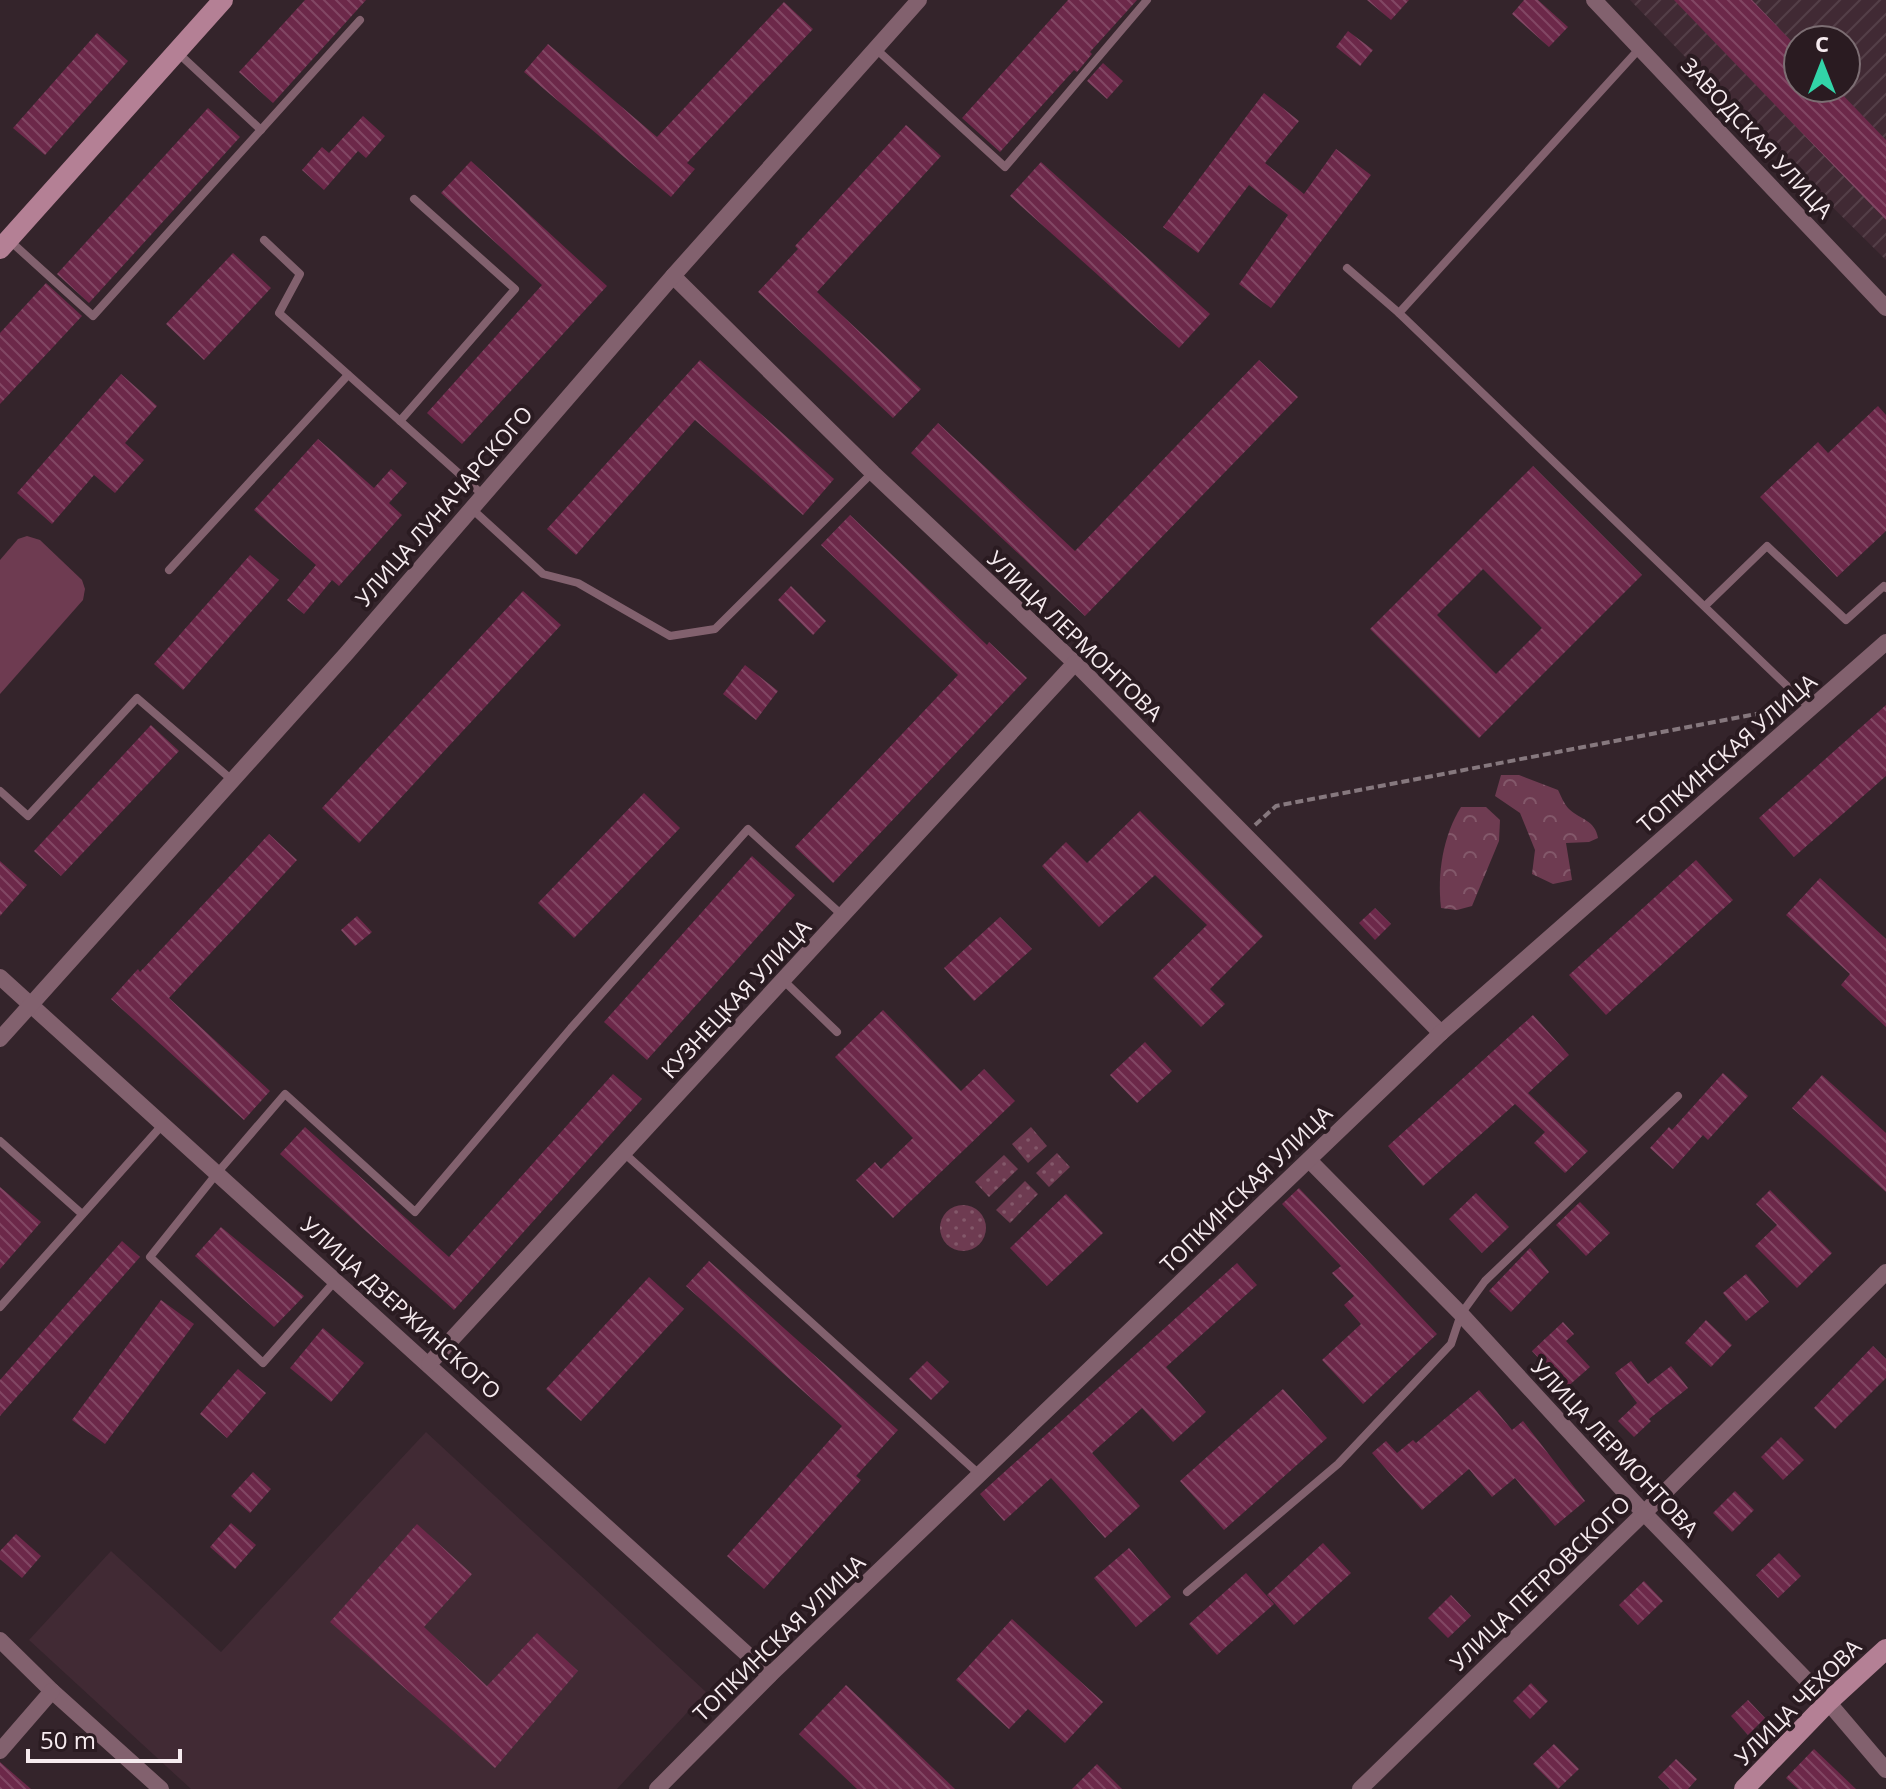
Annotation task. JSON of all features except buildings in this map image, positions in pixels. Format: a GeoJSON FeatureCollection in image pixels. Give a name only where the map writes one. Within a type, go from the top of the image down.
{"type":"FeatureCollection","features":[{"type":"Feature","properties":{"kind":"street"},"geometry":{"type":"LineString","coordinates":[[4,244],[223,0]]}},
{"type":"Feature","properties":{"kind":"street","name":"УЛИЦА ЛУНАЧАРСКОГО"},"geometry":{"type":"LineString","coordinates":[[0,1039],[919,0]]}},
{"type":"Feature","properties":{"kind":"street","name":"ЗАВОДСКАЯ УЛИЦА"},"geometry":{"type":"LineString","coordinates":[[1594,0],[1886,308]]}},
{"type":"Feature","properties":{"kind":"street","name":"УЛИЦА ЛЕРМОНТОВА"},"geometry":{"type":"LineString","coordinates":[[673,276],[873,473],[1075,663],[1441,1033]]}},
{"type":"Feature","properties":{"kind":"street","name":"ТОПКИНСКАЯ УЛИЦА"},"geometry":{"type":"LineString","coordinates":[[657,1789],[770,1675],[1441,1033],[1806,703],[1886,642]]}},
{"type":"Feature","properties":{"kind":"street","name":"КУЗНЕЦКАЯ УЛИЦА"},"geometry":{"type":"LineString","coordinates":[[429,1364],[1075,663]]}},
{"type":"Feature","properties":{"kind":"street","name":"УЛИЦА ДЗЕРЖИНСКОГО"},"geometry":{"type":"LineString","coordinates":[[0,977],[337,1279],[770,1675]]}},
{"type":"Feature","properties":{"kind":"street","name":"УЛИЦА ЛЕРМОНТОВА"},"geometry":{"type":"LineString","coordinates":[[1309,1160],[1461,1314],[1644,1513],[1828,1702],[1886,1770]]}},
{"type":"Feature","properties":{"kind":"street","name":"УЛИЦА ПЕТРОВСКОГО"},"geometry":{"type":"LineString","coordinates":[[1360,1789],[1886,1272]]}},
{"type":"Feature","properties":{"kind":"street"},"geometry":{"type":"LineString","coordinates":[[0,1640],[161,1789]]}},
{"type":"Feature","properties":{"kind":"street","name":"УЛИЦА ЧЕХОВА"},"geometry":{"type":"LineString","coordinates":[[1744,1789],[1828,1702],[1886,1649]]}},
{"type":"Feature","properties":{"kind":"street"},"geometry":{"type":"LineString","coordinates":[[0,1751],[52,1691]]}},
{"type":"Feature","properties":{"kind":"lane"},"geometry":{"type":"LineString","coordinates":[[876,49],[1005,167],[1147,0]]}},
{"type":"Feature","properties":{"kind":"lane"},"geometry":{"type":"LineString","coordinates":[[4,244],[93,316],[360,20]]}},
{"type":"Feature","properties":{"kind":"lane"},"geometry":{"type":"LineString","coordinates":[[1399,313],[1641,47]]}},
{"type":"Feature","properties":{"kind":"lane"},"geometry":{"type":"LineString","coordinates":[[176,52],[261,130]]}},
{"type":"Feature","properties":{"kind":"lane"},"geometry":{"type":"LineString","coordinates":[[400,421],[515,289],[414,199]]}},
{"type":"Feature","properties":{"kind":"lane"},"geometry":{"type":"LineString","coordinates":[[264,240],[300,274],[279,313],[483,495]]}},
{"type":"Feature","properties":{"kind":"lane"},"geometry":{"type":"LineString","coordinates":[[1347,268],[1399,313],[1806,703]]}},
{"type":"Feature","properties":{"kind":"lane"},"geometry":{"type":"LineString","coordinates":[[169,570],[348,375]]}},
{"type":"Feature","properties":{"kind":"lane"},"geometry":{"type":"LineString","coordinates":[[472,508],[543,574],[578,583],[670,636],[715,629],[873,473]]}},
{"type":"Feature","properties":{"kind":"lane"},"geometry":{"type":"LineString","coordinates":[[1705,606],[1767,546],[1846,620],[1884,586],[1886,588]]}},
{"type":"Feature","properties":{"kind":"lane"},"geometry":{"type":"LineString","coordinates":[[0,791],[28,816],[137,698],[232,780]]}},
{"type":"Feature","properties":{"kind":"lane"},"geometry":{"type":"LineString","coordinates":[[337,1279],[263,1363],[150,1257],[285,1094],[415,1212],[571,1028],[748,829],[843,916]]}},
{"type":"Feature","properties":{"kind":"lane"},"geometry":{"type":"LineString","coordinates":[[783,980],[837,1032]]}},
{"type":"Feature","properties":{"kind":"lane"},"geometry":{"type":"LineString","coordinates":[[1187,1592],[1338,1464],[1451,1344],[1461,1314],[1485,1281],[1678,1096]]}},
{"type":"Feature","properties":{"kind":"lane"},"geometry":{"type":"LineString","coordinates":[[0,1307],[164,1123]]}},
{"type":"Feature","properties":{"kind":"lane"},"geometry":{"type":"LineString","coordinates":[[0,1141],[82,1214]]}},
{"type":"Feature","properties":{"kind":"lane"},"geometry":{"type":"LineString","coordinates":[[624,1153],[979,1475]]}},
{"type":"Feature","properties":{"kind":"path"},"geometry":{"type":"LineString","coordinates":[[1244,835],[1276,806],[1806,703]]}},
{"type":"Feature","properties":{"kind":"shaded area"},"geometry":{"type":"Polygon","coordinates":[[[1630,0],[1886,0],[1886,260],[1791,166],[1630,0]]]}},
{"type":"Feature","properties":{"kind":"shaded area"},"geometry":{"type":"Polygon","coordinates":[[[426,1432],[706,1692],[617,1789],[191,1789],[29,1640],[111,1551],[221,1652],[426,1432]]]}},
{"type":"Feature","properties":{"kind":"green space"},"geometry":{"type":"Polygon","coordinates":[[[27,536],[40,540],[82,580],[85,589],[83,600],[0,694],[0,560],[18,539],[27,536]]]}},
{"type":"Feature","properties":{"kind":"green space"},"geometry":{"type":"Polygon","coordinates":[[[1501,775],[1519,775],[1558,790],[1569,809],[1594,827],[1598,838],[1589,842],[1566,843],[1572,880],[1553,884],[1532,874],[1535,850],[1520,813],[1495,796],[1501,775]]]}},
{"type":"Feature","properties":{"kind":"green space"},"geometry":{"type":"Polygon","coordinates":[[[1461,807],[1486,807],[1500,820],[1499,841],[1472,906],[1457,910],[1441,908],[1440,882],[1446,842],[1461,807]]]}},
{"type":"Feature","properties":{"kind":"green space"},"geometry":{"type":"Polygon","coordinates":[[[1031,1127],[1047,1146],[1028,1163],[1012,1144],[1031,1127]]]}},
{"type":"Feature","properties":{"kind":"green space"},"geometry":{"type":"Polygon","coordinates":[[[1057,1153],[1070,1167],[1049,1187],[1036,1173],[1057,1153]]]}},
{"type":"Feature","properties":{"kind":"green space"},"geometry":{"type":"Polygon","coordinates":[[[1004,1155],[1018,1169],[989,1197],[975,1182],[1004,1155]]]}},
{"type":"Feature","properties":{"kind":"green space"},"geometry":{"type":"Polygon","coordinates":[[[1025,1181],[1038,1194],[1010,1223],[996,1210],[1025,1181]]]}},
{"type":"Feature","properties":{"kind":"green space"},"geometry":{"type":"Polygon","coordinates":[[[963,1205],[979,1212],[986,1228],[979,1244],[963,1251],[947,1244],[940,1228],[947,1212],[963,1205]]]}}]}
